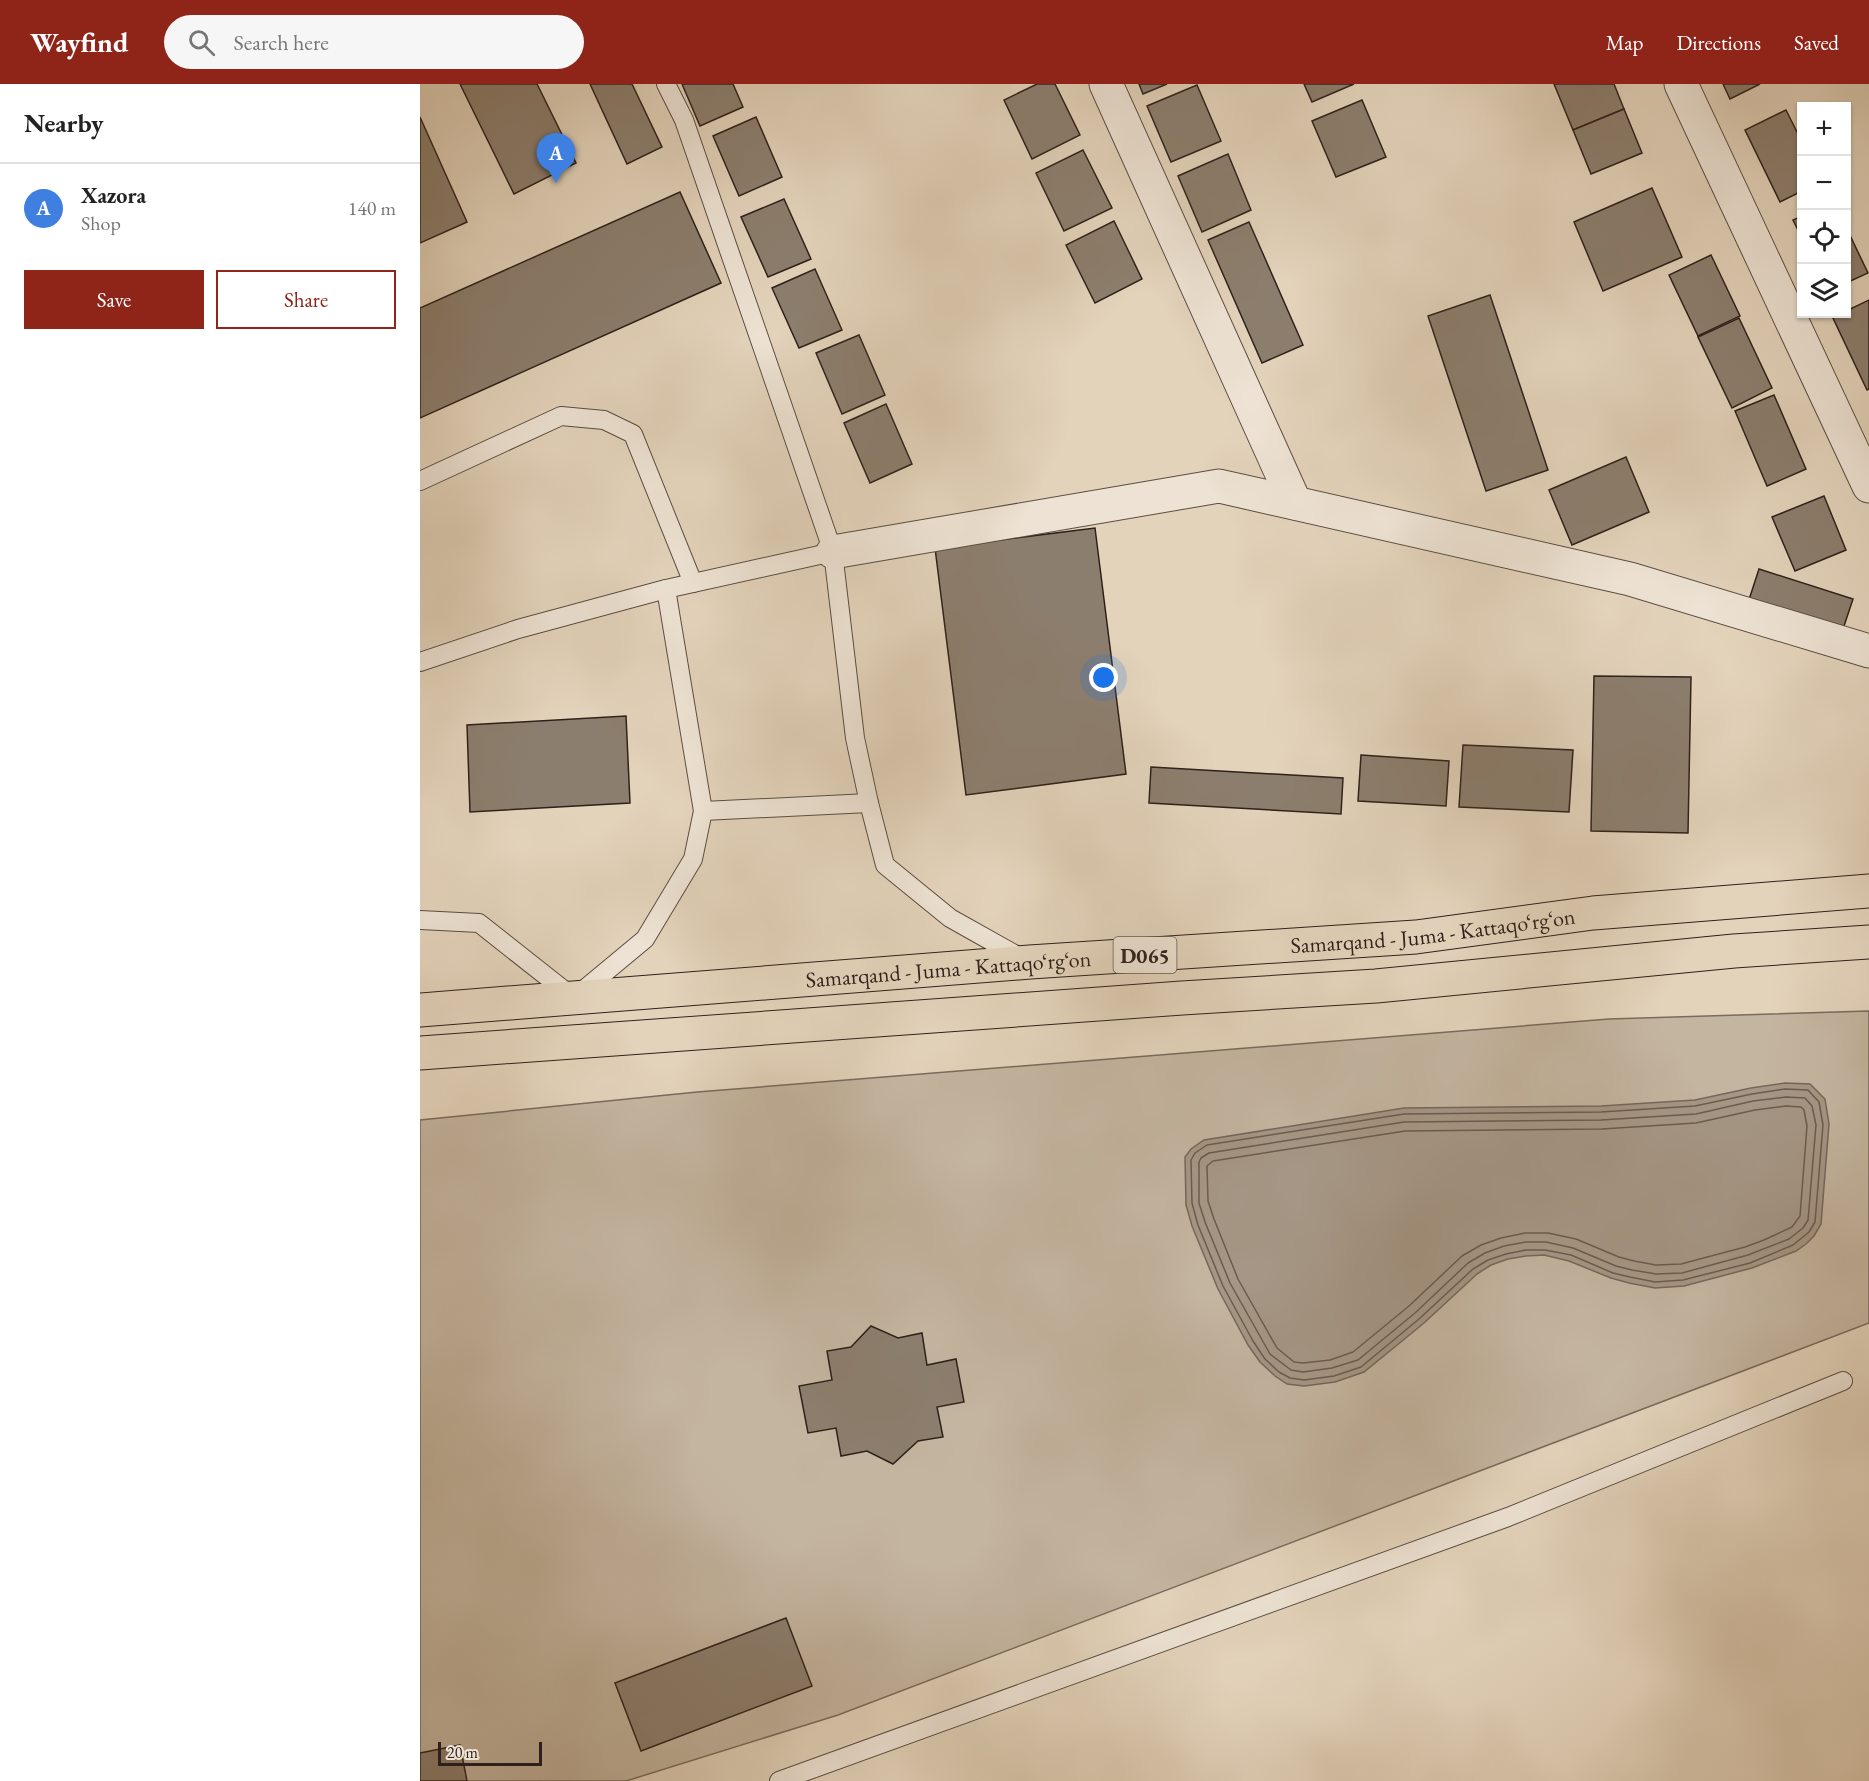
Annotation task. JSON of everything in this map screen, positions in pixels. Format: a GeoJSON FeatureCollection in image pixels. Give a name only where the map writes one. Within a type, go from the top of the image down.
{"type":"FeatureCollection","features":[{"type":"Feature","properties":{"kind":"main road","name":"Samarqand - Juma - Kattaqo‘rg‘on"},"geometry":{"type":"LineString","coordinates":[[420,1010],[1030,962],[1416,937],[1593,913],[1869,891]]}},
{"type":"Feature","properties":{"kind":"main road","name":"Samarqand - Juma - Kattaqo‘rg‘on"},"geometry":{"type":"LineString","coordinates":[[420,1053],[1376,986],[1734,951],[1869,942]]}},
{"type":"Feature","properties":{"kind":"street"},"geometry":{"type":"LineString","coordinates":[[1106,84],[1295,503]]}},
{"type":"Feature","properties":{"kind":"street"},"geometry":{"type":"LineString","coordinates":[[1681,84],[1869,486]]}},
{"type":"Feature","properties":{"kind":"street"},"geometry":{"type":"LineString","coordinates":[[833,552],[1220,486],[1630,579],[1869,651]]}},
{"type":"Feature","properties":{"kind":"lane"},"geometry":{"type":"LineString","coordinates":[[666,84],[684,120],[833,552],[855,738],[885,865],[950,918],[1030,962]]}},
{"type":"Feature","properties":{"kind":"lane"},"geometry":{"type":"LineString","coordinates":[[420,481],[561,416],[604,420],[633,434],[693,584]]}},
{"type":"Feature","properties":{"kind":"lane"},"geometry":{"type":"LineString","coordinates":[[420,662],[518,629],[666,589],[833,552]]}},
{"type":"Feature","properties":{"kind":"lane"},"geometry":{"type":"LineString","coordinates":[[420,920],[479,923],[574,998],[645,939],[693,859],[703,811],[666,589]]}},
{"type":"Feature","properties":{"kind":"lane"},"geometry":{"type":"LineString","coordinates":[[703,811],[869,803]]}},
{"type":"Feature","properties":{"kind":"lane"},"geometry":{"type":"LineString","coordinates":[[779,1781],[1508,1517],[1843,1381]]}},
{"type":"Feature","properties":{"kind":"shaded area"},"geometry":{"type":"Polygon","coordinates":[[[1869,1011],[1869,1323],[838,1715],[626,1781],[420,1781],[420,1120],[697,1092],[1609,1019],[1869,1011]]]}},
{"type":"Feature","properties":{"kind":"water"},"geometry":{"type":"Polygon","coordinates":[[[1785,1083],[1810,1084],[1825,1099],[1829,1124],[1821,1224],[1814,1236],[1796,1251],[1752,1268],[1684,1286],[1655,1288],[1611,1278],[1569,1261],[1544,1255],[1508,1259],[1491,1265],[1477,1274],[1424,1323],[1364,1372],[1335,1382],[1304,1386],[1287,1384],[1260,1362],[1248,1345],[1218,1289],[1192,1226],[1186,1205],[1185,1157],[1191,1149],[1204,1140],[1404,1108],[1601,1106],[1695,1100],[1785,1083]]]}},
{"type":"Feature","properties":{"kind":"building"},"geometry":{"type":"Polygon","coordinates":[[[460,84],[537,84],[576,163],[514,194],[460,84]]]}},
{"type":"Feature","properties":{"kind":"building"},"geometry":{"type":"Polygon","coordinates":[[[590,84],[632,84],[662,147],[627,164],[590,84]]]}},
{"type":"Feature","properties":{"kind":"building"},"geometry":{"type":"Polygon","coordinates":[[[682,84],[733,84],[743,107],[700,126],[682,84]]]}},
{"type":"Feature","properties":{"kind":"building"},"geometry":{"type":"Polygon","coordinates":[[[1037,84],[1055,84],[1080,135],[1032,159],[1004,100],[1037,84]]]}},
{"type":"Feature","properties":{"kind":"building"},"geometry":{"type":"Polygon","coordinates":[[[1139,84],[1167,84],[1143,94],[1139,84]]]}},
{"type":"Feature","properties":{"kind":"building"},"geometry":{"type":"Polygon","coordinates":[[[1304,84],[1354,84],[1312,102],[1304,84]]]}},
{"type":"Feature","properties":{"kind":"building"},"geometry":{"type":"Polygon","coordinates":[[[1554,84],[1614,84],[1624,109],[1573,130],[1554,84]]]}},
{"type":"Feature","properties":{"kind":"building"},"geometry":{"type":"Polygon","coordinates":[[[1723,84],[1760,84],[1730,99],[1723,84]]]}},
{"type":"Feature","properties":{"kind":"building"},"geometry":{"type":"Polygon","coordinates":[[[1197,85],[1221,141],[1171,162],[1147,106],[1197,85]]]}},
{"type":"Feature","properties":{"kind":"building"},"geometry":{"type":"Polygon","coordinates":[[[1362,100],[1386,157],[1336,177],[1312,121],[1362,100]]]}},
{"type":"Feature","properties":{"kind":"building"},"geometry":{"type":"Polygon","coordinates":[[[1624,109],[1642,153],[1591,174],[1573,130],[1624,109]]]}},
{"type":"Feature","properties":{"kind":"building"},"geometry":{"type":"Polygon","coordinates":[[[1786,110],[1797,132],[1797,194],[1780,202],[1745,130],[1786,110]]]}},
{"type":"Feature","properties":{"kind":"building"},"geometry":{"type":"Polygon","coordinates":[[[420,117],[467,222],[420,243],[420,117]]]}},
{"type":"Feature","properties":{"kind":"building"},"geometry":{"type":"Polygon","coordinates":[[[756,117],[782,177],[739,196],[713,136],[756,117]]]}},
{"type":"Feature","properties":{"kind":"building"},"geometry":{"type":"Polygon","coordinates":[[[1083,150],[1112,208],[1064,231],[1036,173],[1083,150]]]}},
{"type":"Feature","properties":{"kind":"building"},"geometry":{"type":"Polygon","coordinates":[[[1228,154],[1251,210],[1202,232],[1178,176],[1228,154]]]}},
{"type":"Feature","properties":{"kind":"building"},"geometry":{"type":"Polygon","coordinates":[[[1652,188],[1682,257],[1603,291],[1574,222],[1652,188]]]}},
{"type":"Feature","properties":{"kind":"building"},"geometry":{"type":"Polygon","coordinates":[[[680,192],[721,283],[420,418],[420,308],[680,192]]]}},
{"type":"Feature","properties":{"kind":"building"},"geometry":{"type":"Polygon","coordinates":[[[784,199],[811,259],[768,277],[741,217],[784,199]]]}},
{"type":"Feature","properties":{"kind":"building"},"geometry":{"type":"Polygon","coordinates":[[[1114,221],[1142,279],[1095,303],[1066,245],[1114,221]]]}},
{"type":"Feature","properties":{"kind":"building"},"geometry":{"type":"Polygon","coordinates":[[[1249,222],[1303,345],[1262,363],[1208,240],[1249,222]]]}},
{"type":"Feature","properties":{"kind":"building"},"geometry":{"type":"Polygon","coordinates":[[[1851,237],[1868,273],[1851,281],[1851,237]]]}},
{"type":"Feature","properties":{"kind":"building"},"geometry":{"type":"Polygon","coordinates":[[[1711,255],[1740,316],[1698,336],[1669,275],[1711,255]]]}},
{"type":"Feature","properties":{"kind":"building"},"geometry":{"type":"Polygon","coordinates":[[[815,269],[842,330],[799,348],[772,288],[815,269]]]}},
{"type":"Feature","properties":{"kind":"building"},"geometry":{"type":"Polygon","coordinates":[[[1490,295],[1548,470],[1486,491],[1428,316],[1490,295]]]}},
{"type":"Feature","properties":{"kind":"building"},"geometry":{"type":"Polygon","coordinates":[[[1869,300],[1869,389],[1867,390],[1833,318],[1851,318],[1851,309],[1869,300]]]}},
{"type":"Feature","properties":{"kind":"building"},"geometry":{"type":"Polygon","coordinates":[[[1739,318],[1772,388],[1732,408],[1698,337],[1739,318]]]}},
{"type":"Feature","properties":{"kind":"building"},"geometry":{"type":"Polygon","coordinates":[[[859,335],[885,395],[842,414],[816,353],[859,335]]]}},
{"type":"Feature","properties":{"kind":"building"},"geometry":{"type":"Polygon","coordinates":[[[1774,395],[1806,469],[1767,486],[1735,411],[1774,395]]]}},
{"type":"Feature","properties":{"kind":"building"},"geometry":{"type":"Polygon","coordinates":[[[886,404],[912,464],[870,483],[844,423],[886,404]]]}},
{"type":"Feature","properties":{"kind":"building"},"geometry":{"type":"Polygon","coordinates":[[[1626,457],[1649,512],[1572,545],[1549,490],[1626,457]]]}},
{"type":"Feature","properties":{"kind":"building"},"geometry":{"type":"Polygon","coordinates":[[[1824,496],[1846,550],[1795,571],[1772,517],[1824,496]]]}},
{"type":"Feature","properties":{"kind":"building"},"geometry":{"type":"Polygon","coordinates":[[[1095,528],[1126,774],[966,795],[935,548],[1095,528]]]}},
{"type":"Feature","properties":{"kind":"building"},"geometry":{"type":"Polygon","coordinates":[[[1759,569],[1853,599],[1839,641],[1745,612],[1759,569]]]}},
{"type":"Feature","properties":{"kind":"building"},"geometry":{"type":"Polygon","coordinates":[[[1594,676],[1691,677],[1688,833],[1591,831],[1594,676]]]}},
{"type":"Feature","properties":{"kind":"building"},"geometry":{"type":"Polygon","coordinates":[[[626,716],[630,803],[470,812],[467,725],[626,716]]]}},
{"type":"Feature","properties":{"kind":"building"},"geometry":{"type":"Polygon","coordinates":[[[1463,745],[1573,750],[1569,812],[1459,807],[1463,745]]]}},
{"type":"Feature","properties":{"kind":"building"},"geometry":{"type":"Polygon","coordinates":[[[1361,755],[1449,761],[1446,806],[1358,801],[1361,755]]]}},
{"type":"Feature","properties":{"kind":"building"},"geometry":{"type":"Polygon","coordinates":[[[1151,767],[1343,778],[1341,814],[1149,803],[1151,767]]]}},
{"type":"Feature","properties":{"kind":"building"},"geometry":{"type":"Polygon","coordinates":[[[871,1326],[898,1338],[922,1333],[927,1365],[956,1359],[964,1402],[937,1407],[943,1437],[918,1441],[893,1464],[867,1451],[841,1456],[836,1428],[808,1433],[799,1386],[832,1380],[827,1351],[851,1347],[871,1326]]]}},
{"type":"Feature","properties":{"kind":"building"},"geometry":{"type":"Polygon","coordinates":[[[786,1618],[812,1686],[641,1751],[615,1683],[786,1618]]]}},
{"type":"Feature","properties":{"kind":"building"},"geometry":{"type":"Polygon","coordinates":[[[460,1745],[467,1781],[420,1781],[420,1753],[460,1745]]]}},
{"type":"Feature","properties":{"kind":"place","name":"Xazora"},"geometry":{"type":"Point","coordinates":[556,183]}}]}
